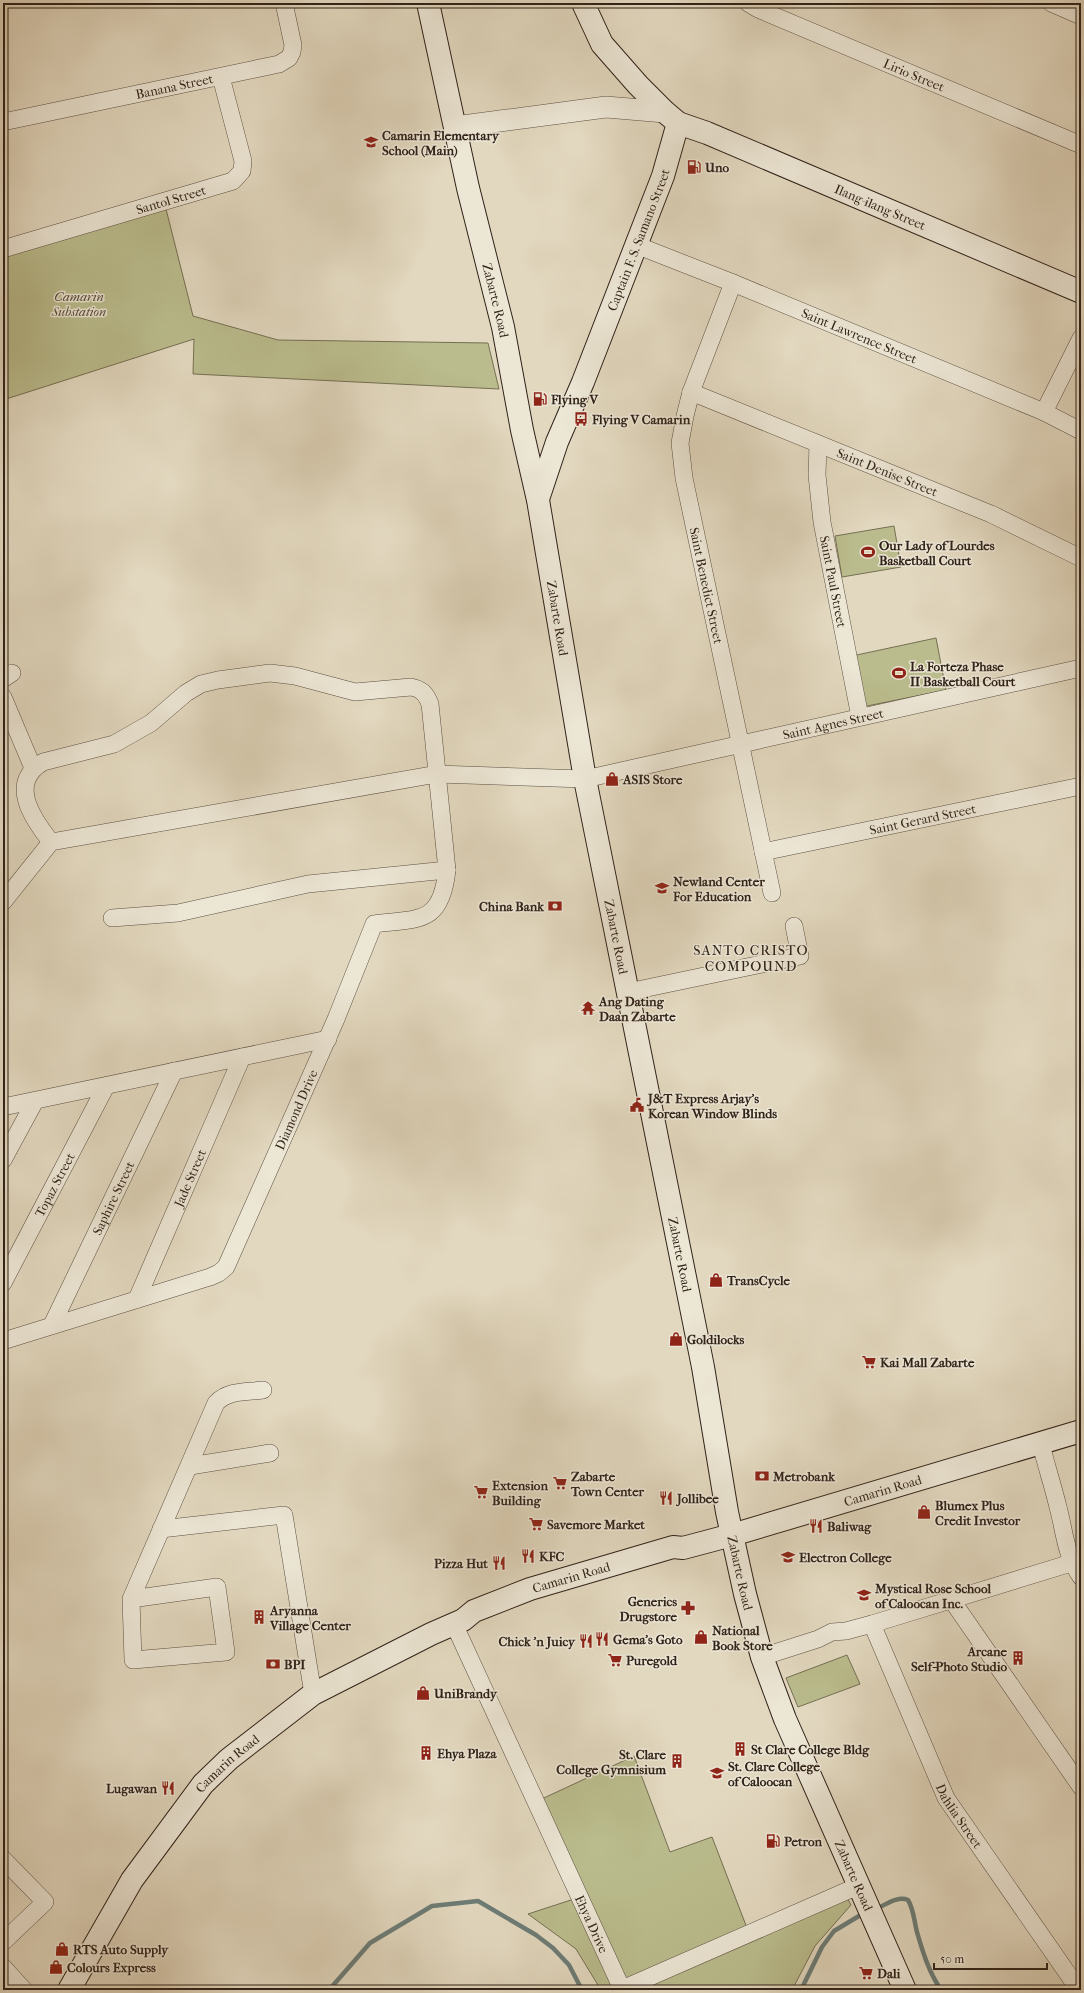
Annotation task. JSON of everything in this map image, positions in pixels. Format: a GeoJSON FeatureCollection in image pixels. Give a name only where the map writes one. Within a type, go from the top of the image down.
{"type":"FeatureCollection","features":[{"type":"Feature","properties":{"kind":"main road","name":"Zabarte Road"},"geometry":{"type":"LineString","coordinates":[[428,3],[468,188],[503,327],[522,430],[538,500],[585,779],[701,1359],[732,1535],[747,1600],[762,1657],[785,1719],[905,1990]]}},
{"type":"Feature","properties":{"kind":"main road"},"geometry":{"type":"LineString","coordinates":[[583,3],[602,44],[638,85],[672,118]]}},
{"type":"Feature","properties":{"kind":"main road","name":"Captain F. S. Samano Street"},"geometry":{"type":"LineString","coordinates":[[538,500],[557,442],[583,382],[663,176],[672,118]]}},
{"type":"Feature","properties":{"kind":"main road","name":"Ilang-ilang Street"},"geometry":{"type":"LineString","coordinates":[[672,118],[1081,292]]}},
{"type":"Feature","properties":{"kind":"main road","name":"Camarin Road"},"geometry":{"type":"LineString","coordinates":[[69,1990],[132,1880],[203,1784],[229,1759],[313,1694],[458,1622],[474,1611],[530,1589],[673,1547],[683,1548],[732,1535],[1081,1431]]}},
{"type":"Feature","properties":{"kind":"street","name":"Banana Street"},"geometry":{"type":"LineString","coordinates":[[3,122],[279,64],[289,58],[292,52],[293,42],[284,3]]}},
{"type":"Feature","properties":{"kind":"street","name":"Lirio Street"},"geometry":{"type":"LineString","coordinates":[[748,3],[758,9],[1081,145]]}},
{"type":"Feature","properties":{"kind":"street"},"geometry":{"type":"LineString","coordinates":[[1051,3],[1081,16]]}},
{"type":"Feature","properties":{"kind":"street","name":"Santol Street"},"geometry":{"type":"LineString","coordinates":[[3,249],[233,181],[242,171],[243,161],[222,77]]}},
{"type":"Feature","properties":{"kind":"street"},"geometry":{"type":"LineString","coordinates":[[606,107],[638,85]]}},
{"type":"Feature","properties":{"kind":"street"},"geometry":{"type":"LineString","coordinates":[[455,127],[606,107],[672,118]]}},
{"type":"Feature","properties":{"kind":"street","name":"Saint Lawrence Street"},"geometry":{"type":"LineString","coordinates":[[636,245],[733,283],[1044,412],[1081,431]]}},
{"type":"Feature","properties":{"kind":"street","name":"Saint Benedict Street"},"geometry":{"type":"LineString","coordinates":[[733,283],[692,392],[680,443],[684,478],[772,893]]}},
{"type":"Feature","properties":{"kind":"street"},"geometry":{"type":"LineString","coordinates":[[1044,412],[1081,338]]}},
{"type":"Feature","properties":{"kind":"street","name":"Saint Denise Street"},"geometry":{"type":"LineString","coordinates":[[692,392],[991,514],[1081,558]]}},
{"type":"Feature","properties":{"kind":"street","name":"Saint Paul Street"},"geometry":{"type":"LineString","coordinates":[[818,444],[817,475],[822,522],[860,718]]}},
{"type":"Feature","properties":{"kind":"street","name":"Saint Agnes Street"},"geometry":{"type":"LineString","coordinates":[[51,842],[437,774],[585,779],[1081,668]]}},
{"type":"Feature","properties":{"kind":"street"},"geometry":{"type":"LineString","coordinates":[[3,902],[51,842],[33,819],[27,803],[26,790],[28,776],[33,768],[43,762],[114,744],[151,723],[186,693],[201,684],[218,680],[270,673],[295,676],[355,692],[411,687],[419,689],[426,695],[430,704],[447,870],[308,884],[178,913],[112,918]]}},
{"type":"Feature","properties":{"kind":"street"},"geometry":{"type":"LineString","coordinates":[[3,697],[33,768]]}},
{"type":"Feature","properties":{"kind":"street","name":"Saint Gerard Street"},"geometry":{"type":"LineString","coordinates":[[763,852],[1081,786]]}},
{"type":"Feature","properties":{"kind":"street","name":"Diamond Drive"},"geometry":{"type":"LineString","coordinates":[[3,1341],[210,1277],[219,1273],[226,1267],[328,1039],[374,924],[423,918],[437,907],[445,889],[447,870]]}},
{"type":"Feature","properties":{"kind":"street"},"geometry":{"type":"LineString","coordinates":[[628,992],[800,956],[794,926]]}},
{"type":"Feature","properties":{"kind":"street"},"geometry":{"type":"LineString","coordinates":[[3,1107],[328,1039]]}},
{"type":"Feature","properties":{"kind":"street","name":"Jade Street"},"geometry":{"type":"LineString","coordinates":[[136,1299],[242,1057]]}},
{"type":"Feature","properties":{"kind":"street","name":"Saphire Street"},"geometry":{"type":"LineString","coordinates":[[52,1325],[174,1071]]}},
{"type":"Feature","properties":{"kind":"street","name":"Topaz Street"},"geometry":{"type":"LineString","coordinates":[[3,1283],[106,1086]]}},
{"type":"Feature","properties":{"kind":"street"},"geometry":{"type":"LineString","coordinates":[[3,1160],[35,1100]]}},
{"type":"Feature","properties":{"kind":"street"},"geometry":{"type":"LineString","coordinates":[[131,1599],[217,1587],[226,1652],[133,1660],[131,1599],[190,1466],[216,1403],[221,1398],[229,1394],[263,1390]]}},
{"type":"Feature","properties":{"kind":"street"},"geometry":{"type":"LineString","coordinates":[[1036,1445],[1050,1511],[1076,1562],[1081,1577]]}},
{"type":"Feature","properties":{"kind":"street"},"geometry":{"type":"LineString","coordinates":[[190,1466],[270,1453]]}},
{"type":"Feature","properties":{"kind":"street"},"geometry":{"type":"LineString","coordinates":[[161,1529],[284,1515],[313,1694]]}},
{"type":"Feature","properties":{"kind":"street"},"geometry":{"type":"LineString","coordinates":[[762,1657],[818,1639],[832,1632],[846,1631],[872,1624],[1076,1562]]}},
{"type":"Feature","properties":{"kind":"street"},"geometry":{"type":"LineString","coordinates":[[951,1599],[1081,1787]]}},
{"type":"Feature","properties":{"kind":"street","name":"Ehya Drive"},"geometry":{"type":"LineString","coordinates":[[458,1622],[621,1990],[858,1886]]}},
{"type":"Feature","properties":{"kind":"street","name":"Dahlia Street"},"geometry":{"type":"LineString","coordinates":[[872,1624],[946,1798],[1079,1990]]}},
{"type":"Feature","properties":{"kind":"street"},"geometry":{"type":"LineString","coordinates":[[3,1859],[45,1902],[3,1942]]}},
{"type":"Feature","properties":{"kind":"street"},"geometry":{"type":"LineString","coordinates":[[3,1967],[24,1990]]}},
{"type":"Feature","properties":{"kind":"green space","name":"Camarin Substation"},"geometry":{"type":"Polygon","coordinates":[[[165,205],[193,316],[278,340],[488,343],[499,389],[193,374],[194,339],[3,400],[3,256],[165,205]]]}},
{"type":"Feature","properties":{"kind":"green space","name":"Our Lady of Lourdes Basketball Court"},"geometry":{"type":"Polygon","coordinates":[[[894,526],[901,567],[842,577],[835,536],[894,526]]]}},
{"type":"Feature","properties":{"kind":"green space","name":"La Forteza Phase II Basketball Court"},"geometry":{"type":"Polygon","coordinates":[[[936,638],[946,690],[862,707],[852,656],[936,638]]]}},
{"type":"Feature","properties":{"kind":"green space"},"geometry":{"type":"Polygon","coordinates":[[[847,1655],[860,1684],[798,1707],[786,1678],[847,1655]]]}},
{"type":"Feature","properties":{"kind":"green space"},"geometry":{"type":"Polygon","coordinates":[[[634,1756],[670,1852],[712,1837],[747,1928],[842,1888],[851,1905],[815,1946],[792,1990],[601,1990],[576,1949],[528,1914],[574,1899],[531,1804],[634,1756]]]}},
{"type":"Feature","properties":{"kind":"waterway"},"geometry":{"type":"LineString","coordinates":[[880,1907],[897,1899],[908,1900],[913,1912],[924,1955],[941,1990]]}},
{"type":"Feature","properties":{"kind":"waterway"},"geometry":{"type":"LineString","coordinates":[[329,1990],[370,1943],[432,1906],[478,1901],[536,1935],[553,1948],[569,1965],[582,1990]]}},
{"type":"Feature","properties":{"kind":"waterway"},"geometry":{"type":"LineString","coordinates":[[801,1990],[822,1947],[834,1931],[859,1916]]}},
{"type":"Feature","properties":{"kind":"place","name":"Camarin Elementary School (Main)"},"geometry":{"type":"Point","coordinates":[371,142]}},
{"type":"Feature","properties":{"kind":"place","name":"Uno"},"geometry":{"type":"Point","coordinates":[694,167]}},
{"type":"Feature","properties":{"kind":"place","name":"Flying V"},"geometry":{"type":"Point","coordinates":[540,399]}},
{"type":"Feature","properties":{"kind":"place","name":"Flying V Camarin"},"geometry":{"type":"Point","coordinates":[581,419]}},
{"type":"Feature","properties":{"kind":"place","name":"Our Lady of Lourdes Basketball Court"},"geometry":{"type":"Point","coordinates":[868,552]}},
{"type":"Feature","properties":{"kind":"place","name":"La Forteza Phase II Basketball Court"},"geometry":{"type":"Point","coordinates":[899,673]}},
{"type":"Feature","properties":{"kind":"place","name":"ASIS Store"},"geometry":{"type":"Point","coordinates":[612,779]}},
{"type":"Feature","properties":{"kind":"place","name":"Newland Center For Education"},"geometry":{"type":"Point","coordinates":[662,888]}},
{"type":"Feature","properties":{"kind":"place","name":"China Bank"},"geometry":{"type":"Point","coordinates":[555,906]}},
{"type":"Feature","properties":{"kind":"place","name":"Ang Dating Daan Zabarte"},"geometry":{"type":"Point","coordinates":[588,1008]}},
{"type":"Feature","properties":{"kind":"place","name":"J&T Express Arjay's Korean Window Blinds"},"geometry":{"type":"Point","coordinates":[637,1105]}},
{"type":"Feature","properties":{"kind":"place","name":"TransCycle"},"geometry":{"type":"Point","coordinates":[716,1280]}},
{"type":"Feature","properties":{"kind":"place","name":"Goldilocks"},"geometry":{"type":"Point","coordinates":[676,1339]}},
{"type":"Feature","properties":{"kind":"place","name":"Kai Mall Zabarte"},"geometry":{"type":"Point","coordinates":[869,1362]}},
{"type":"Feature","properties":{"kind":"place","name":"Metrobank"},"geometry":{"type":"Point","coordinates":[762,1476]}},
{"type":"Feature","properties":{"kind":"place","name":"Zabarte Town Center"},"geometry":{"type":"Point","coordinates":[560,1483]}},
{"type":"Feature","properties":{"kind":"place","name":"Extension Building"},"geometry":{"type":"Point","coordinates":[481,1492]}},
{"type":"Feature","properties":{"kind":"place","name":"Jollibee"},"geometry":{"type":"Point","coordinates":[666,1498]}},
{"type":"Feature","properties":{"kind":"place","name":"Blumex Plus Credit Investor"},"geometry":{"type":"Point","coordinates":[924,1512]}},
{"type":"Feature","properties":{"kind":"place","name":"Savemore Market"},"geometry":{"type":"Point","coordinates":[536,1524]}},
{"type":"Feature","properties":{"kind":"place","name":"Baliwag"},"geometry":{"type":"Point","coordinates":[816,1526]}},
{"type":"Feature","properties":{"kind":"place","name":"KFC"},"geometry":{"type":"Point","coordinates":[528,1556]}},
{"type":"Feature","properties":{"kind":"place","name":"Electron College"},"geometry":{"type":"Point","coordinates":[788,1557]}},
{"type":"Feature","properties":{"kind":"place","name":"Pizza Hut"},"geometry":{"type":"Point","coordinates":[499,1563]}},
{"type":"Feature","properties":{"kind":"place","name":"Mystical Rose School of Caloocan Inc."},"geometry":{"type":"Point","coordinates":[864,1595]}},
{"type":"Feature","properties":{"kind":"place","name":"Generics Drugstore"},"geometry":{"type":"Point","coordinates":[688,1608]}},
{"type":"Feature","properties":{"kind":"place","name":"Aryanna Village Center"},"geometry":{"type":"Point","coordinates":[259,1617]}},
{"type":"Feature","properties":{"kind":"place","name":"National Book Store"},"geometry":{"type":"Point","coordinates":[701,1637]}},
{"type":"Feature","properties":{"kind":"place","name":"Gema's Goto"},"geometry":{"type":"Point","coordinates":[602,1639]}},
{"type":"Feature","properties":{"kind":"place","name":"Chick 'n Juicy"},"geometry":{"type":"Point","coordinates":[586,1641]}},
{"type":"Feature","properties":{"kind":"place","name":"Arcane Self-Photo Studio"},"geometry":{"type":"Point","coordinates":[1018,1658]}},
{"type":"Feature","properties":{"kind":"place","name":"Puregold"},"geometry":{"type":"Point","coordinates":[615,1660]}},
{"type":"Feature","properties":{"kind":"place","name":"BPI"},"geometry":{"type":"Point","coordinates":[273,1664]}},
{"type":"Feature","properties":{"kind":"place","name":"UniBrandy"},"geometry":{"type":"Point","coordinates":[423,1693]}},
{"type":"Feature","properties":{"kind":"place","name":"St Clare College Bldg"},"geometry":{"type":"Point","coordinates":[740,1749]}},
{"type":"Feature","properties":{"kind":"place","name":"Ehya Plaza"},"geometry":{"type":"Point","coordinates":[426,1753]}},
{"type":"Feature","properties":{"kind":"place","name":"St. Clare College Gymnisium"},"geometry":{"type":"Point","coordinates":[677,1761]}},
{"type":"Feature","properties":{"kind":"place","name":"St. Clare College of Caloocan"},"geometry":{"type":"Point","coordinates":[717,1773]}},
{"type":"Feature","properties":{"kind":"place","name":"Lugawan"},"geometry":{"type":"Point","coordinates":[168,1788]}},
{"type":"Feature","properties":{"kind":"place","name":"Petron"},"geometry":{"type":"Point","coordinates":[773,1841]}},
{"type":"Feature","properties":{"kind":"place","name":"RTS Auto Supply"},"geometry":{"type":"Point","coordinates":[62,1949]}},
{"type":"Feature","properties":{"kind":"place","name":"Colours Express"},"geometry":{"type":"Point","coordinates":[56,1967]}},
{"type":"Feature","properties":{"kind":"place","name":"Dali"},"geometry":{"type":"Point","coordinates":[866,1973]}},
{"type":"Feature","properties":{"kind":"district","name":"SANTO CRISTO COMPOUND"},"geometry":{"type":"Point","coordinates":[751,958]}}]}
